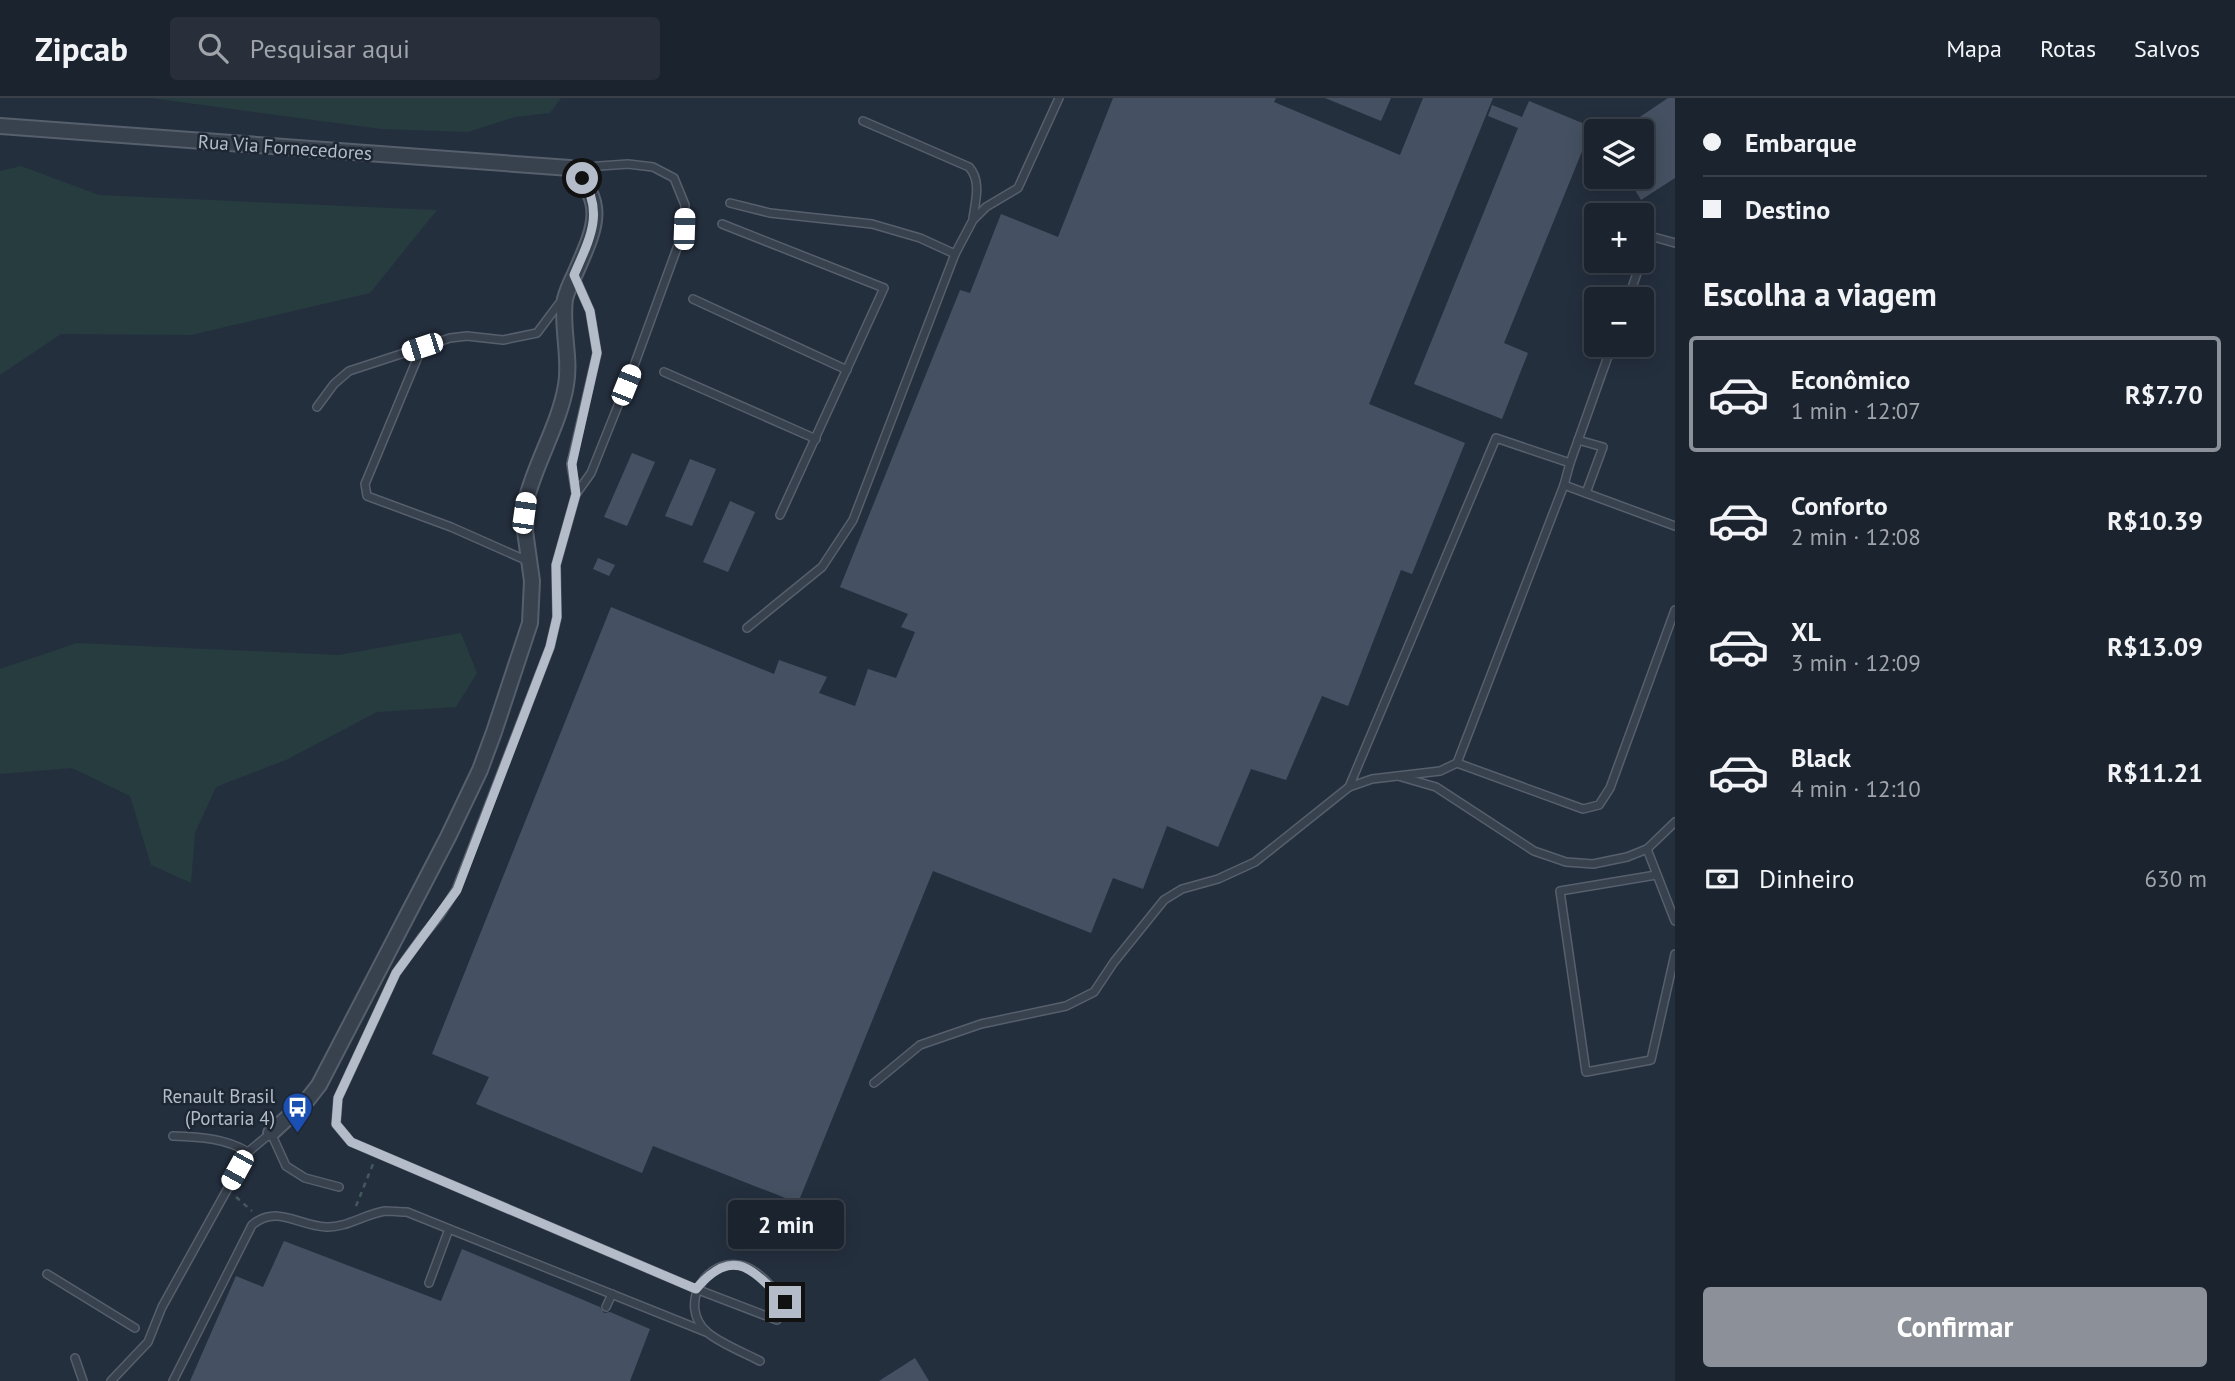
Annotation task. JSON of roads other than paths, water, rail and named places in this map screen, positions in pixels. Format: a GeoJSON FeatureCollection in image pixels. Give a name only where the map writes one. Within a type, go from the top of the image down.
{"type":"FeatureCollection","features":[{"type":"Feature","properties":{"kind":"street","name":"Rua Via Fornecedores"},"geometry":{"type":"LineString","coordinates":[[0,126],[570,168]]}},
{"type":"Feature","properties":{"kind":"street"},"geometry":{"type":"LineString","coordinates":[[271,1133],[308,1099],[319,1085],[464,805],[484,758],[523,648],[532,603],[531,562],[524,513],[531,480],[567,383],[564,314],[566,295],[591,234],[595,209],[591,192],[582,178],[570,168]]}},
{"type":"Feature","properties":{"kind":"lane"},"geometry":{"type":"LineString","coordinates":[[747,628],[822,567],[853,520],[955,254],[973,220],[986,206],[1018,188],[1059,98]]}},
{"type":"Feature","properties":{"kind":"lane"},"geometry":{"type":"LineString","coordinates":[[863,121],[969,167],[975,173],[977,184],[973,220]]}},
{"type":"Feature","properties":{"kind":"lane"},"geometry":{"type":"LineString","coordinates":[[570,168],[628,164],[653,167],[674,178],[685,205],[684,229],[591,473],[576,494],[556,565],[557,617],[550,647],[457,890],[396,973],[338,1098],[336,1124],[351,1142],[378,1154],[696,1289],[778,1320]]}},
{"type":"Feature","properties":{"kind":"lane"},"geometry":{"type":"LineString","coordinates":[[730,203],[770,213],[872,224],[920,238],[955,254]]}},
{"type":"Feature","properties":{"kind":"lane"},"geometry":{"type":"LineString","coordinates":[[722,224],[884,288],[780,515]]}},
{"type":"Feature","properties":{"kind":"lane"},"geometry":{"type":"LineString","coordinates":[[1632,287],[1650,236],[1675,243]]}},
{"type":"Feature","properties":{"kind":"lane"},"geometry":{"type":"LineString","coordinates":[[574,275],[590,311],[597,353],[572,464],[576,494]]}},
{"type":"Feature","properties":{"kind":"lane"},"geometry":{"type":"LineString","coordinates":[[317,407],[334,384],[349,371],[450,338],[467,336],[503,340],[537,333],[566,295]]}},
{"type":"Feature","properties":{"kind":"lane"},"geometry":{"type":"LineString","coordinates":[[693,299],[848,370]]}},
{"type":"Feature","properties":{"kind":"lane"},"geometry":{"type":"LineString","coordinates":[[422,347],[365,484],[367,496],[451,527],[531,562]]}},
{"type":"Feature","properties":{"kind":"lane"},"geometry":{"type":"LineString","coordinates":[[1457,764],[1564,485],[1608,357]]}},
{"type":"Feature","properties":{"kind":"lane"},"geometry":{"type":"LineString","coordinates":[[664,372],[816,439]]}},
{"type":"Feature","properties":{"kind":"lane"},"geometry":{"type":"LineString","coordinates":[[1349,787],[1496,438],[1570,463]]}},
{"type":"Feature","properties":{"kind":"lane"},"geometry":{"type":"LineString","coordinates":[[1578,440],[1603,447],[1586,493]]}},
{"type":"Feature","properties":{"kind":"lane"},"geometry":{"type":"LineString","coordinates":[[1564,485],[1675,526]]}},
{"type":"Feature","properties":{"kind":"lane"},"geometry":{"type":"LineString","coordinates":[[874,1083],[920,1045],[981,1024],[1066,1006],[1094,992],[1114,962],[1164,900],[1182,889],[1218,879],[1255,862],[1349,787],[1394,775],[1440,771],[1457,764],[1497,776],[1583,809],[1599,805],[1610,788],[1675,610]]}},
{"type":"Feature","properties":{"kind":"lane"},"geometry":{"type":"LineString","coordinates":[[1394,775],[1436,788],[1534,851],[1566,862],[1593,864],[1627,857],[1647,849],[1675,822]]}},
{"type":"Feature","properties":{"kind":"lane"},"geometry":{"type":"LineString","coordinates":[[1647,849],[1675,920]]}},
{"type":"Feature","properties":{"kind":"lane"},"geometry":{"type":"LineString","coordinates":[[1656,875],[1560,891],[1586,1072],[1651,1060],[1675,954]]}},
{"type":"Feature","properties":{"kind":"lane"},"geometry":{"type":"LineString","coordinates":[[111,1381],[148,1342],[162,1307],[248,1152],[271,1133],[286,1166],[305,1178],[340,1187]]}},
{"type":"Feature","properties":{"kind":"lane"},"geometry":{"type":"LineString","coordinates":[[173,1136],[232,1142],[248,1152]]}},
{"type":"Feature","properties":{"kind":"lane"},"geometry":{"type":"LineString","coordinates":[[173,1381],[252,1225],[260,1218],[277,1214],[313,1226],[330,1227],[385,1212],[407,1212],[706,1332],[760,1361]]}},
{"type":"Feature","properties":{"kind":"lane"},"geometry":{"type":"LineString","coordinates":[[429,1283],[449,1229]]}},
{"type":"Feature","properties":{"kind":"lane"},"geometry":{"type":"LineString","coordinates":[[706,1332],[697,1315],[696,1289],[709,1273],[724,1265],[744,1266],[759,1276],[785,1302]]}},
{"type":"Feature","properties":{"kind":"lane"},"geometry":{"type":"LineString","coordinates":[[47,1274],[135,1328]]}},
{"type":"Feature","properties":{"kind":"lane"},"geometry":{"type":"LineString","coordinates":[[607,1307],[612,1294]]}},
{"type":"Feature","properties":{"kind":"lane"},"geometry":{"type":"LineString","coordinates":[[75,1358],[83,1381]]}},
{"type":"Feature","properties":{"kind":"place","name":"Renault Brasil (Portaria 4)"},"geometry":{"type":"Point","coordinates":[298,1134]}}]}
